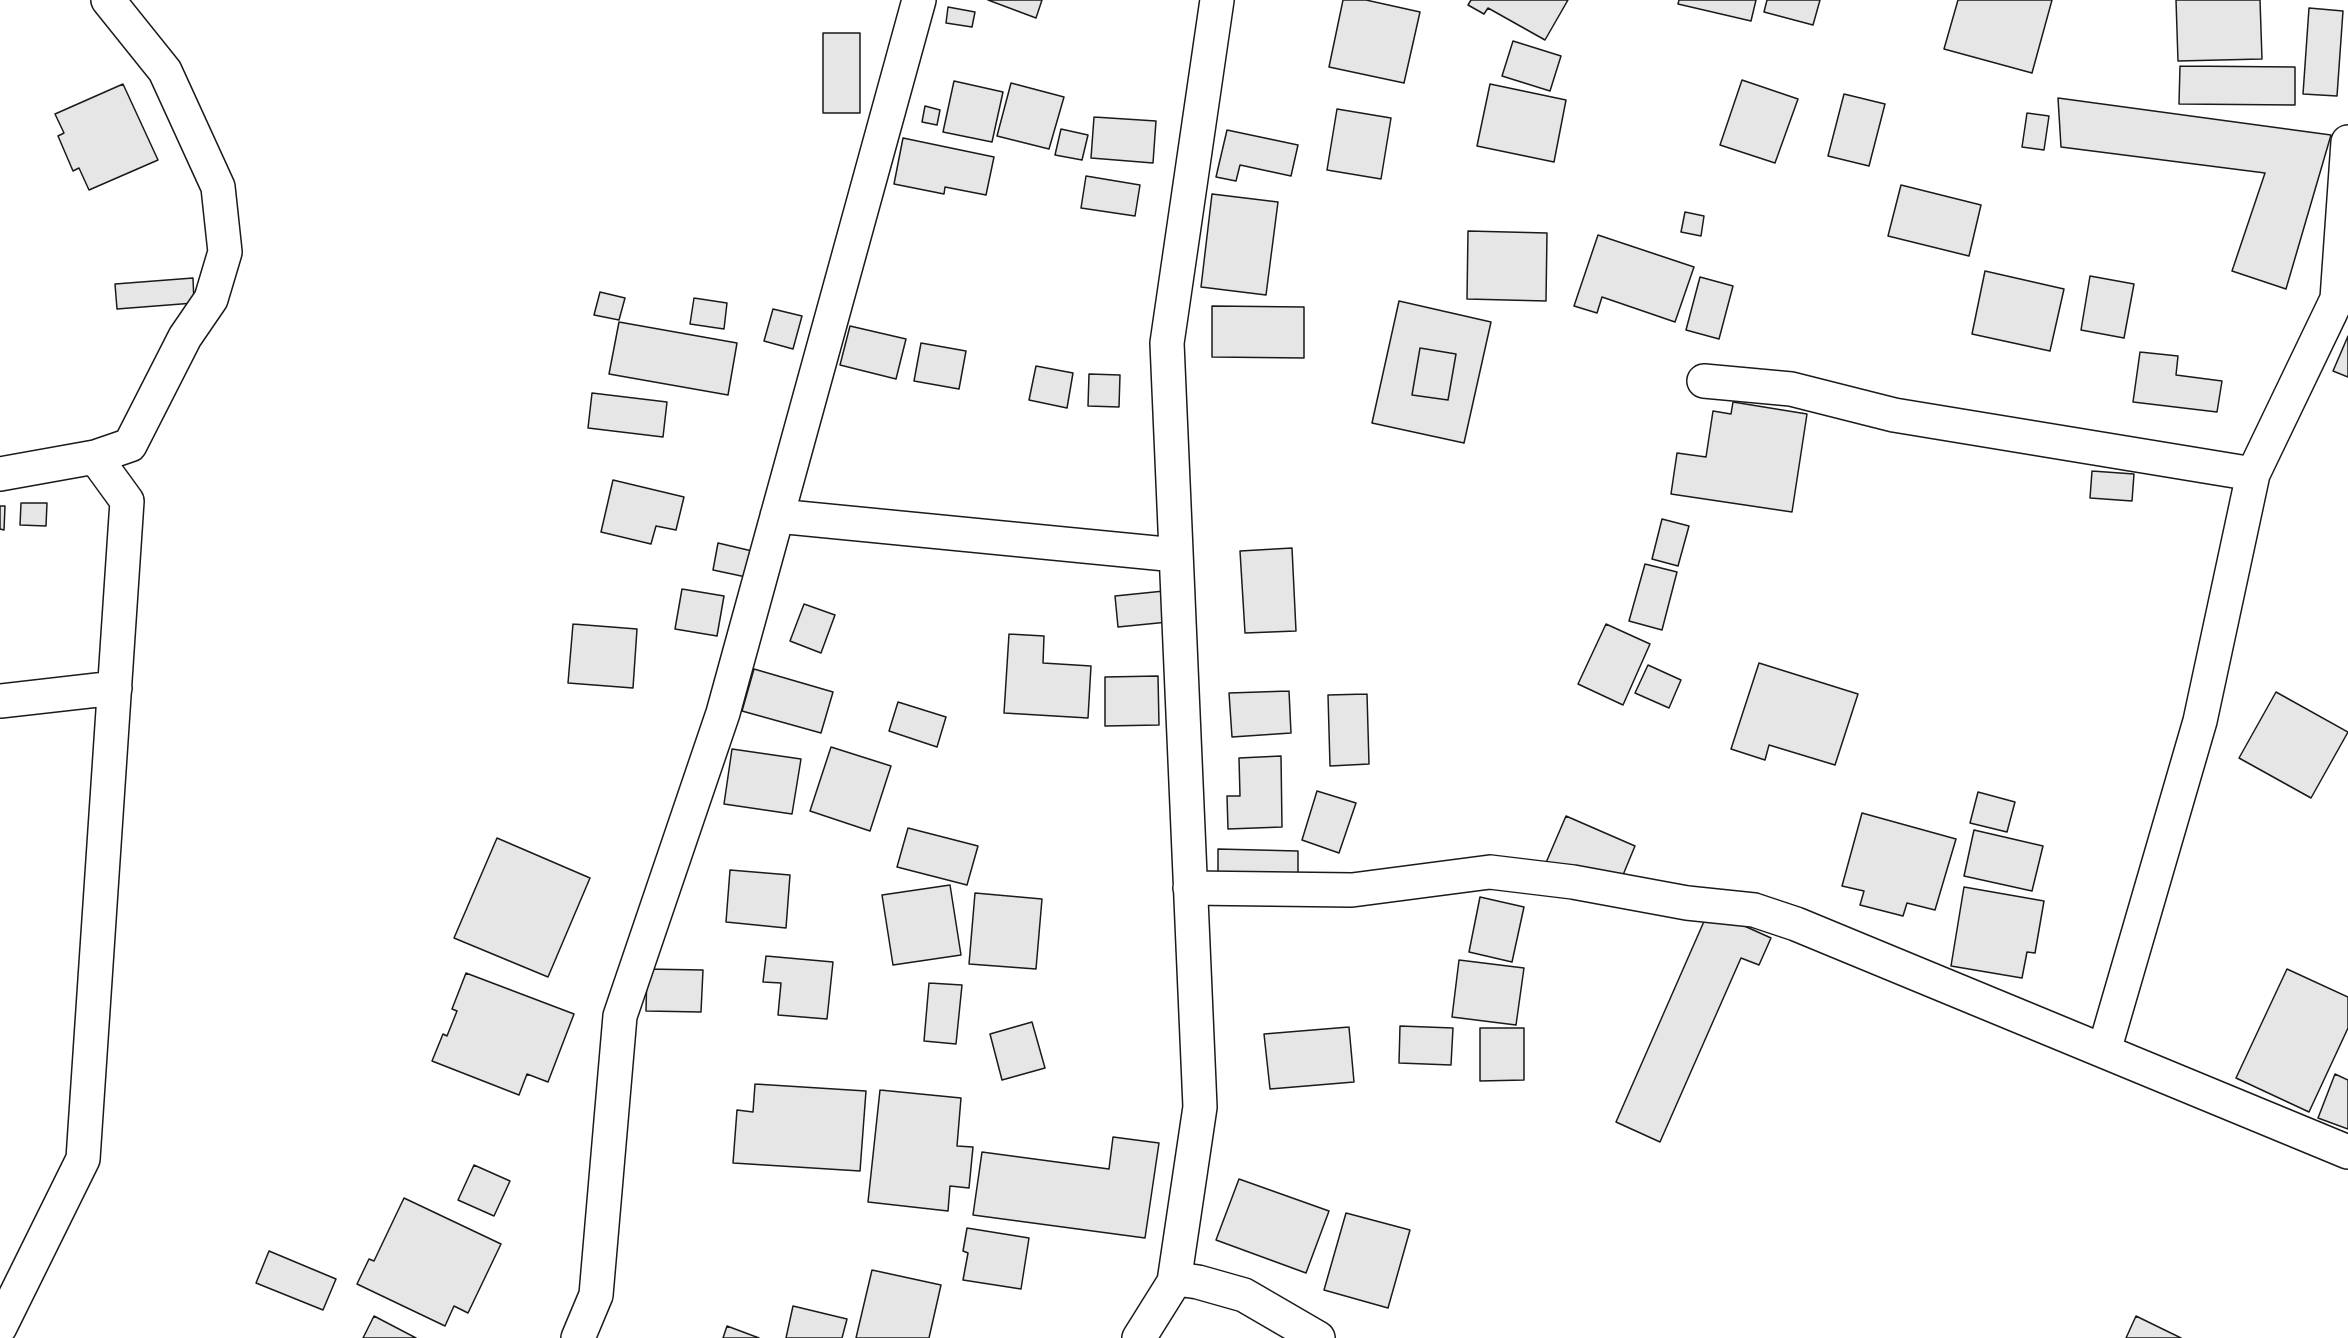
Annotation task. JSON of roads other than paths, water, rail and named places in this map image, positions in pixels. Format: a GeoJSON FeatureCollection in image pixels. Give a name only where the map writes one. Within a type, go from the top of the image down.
{"type":"FeatureCollection","features":[{"type":"Feature","properties":{"kind":"street"},"geometry":{"type":"LineString","coordinates":[[0,474],[95,458],[130,445],[185,338],[211,299],[225,252],[218,187],[165,71],[108,0]]}},
{"type":"Feature","properties":{"kind":"street"},"geometry":{"type":"LineString","coordinates":[[578,1338],[596,1295],[620,1016],[723,713],[919,0]]}},
{"type":"Feature","properties":{"kind":"street"},"geometry":{"type":"LineString","coordinates":[[1139,1338],[1174,1282],[1200,1107],[1167,343],[1217,0]]}},
{"type":"Feature","properties":{"kind":"street"},"geometry":{"type":"LineString","coordinates":[[2104,1052],[2200,721],[2253,474],[2342,302],[2348,142]]}},
{"type":"Feature","properties":{"kind":"street"},"geometry":{"type":"LineString","coordinates":[[1704,381],[1791,389],[1894,415],[2253,474]]}},
{"type":"Feature","properties":{"kind":"street"},"geometry":{"type":"LineString","coordinates":[[0,1327],[83,1159],[127,501],[95,458]]}},
{"type":"Feature","properties":{"kind":"street"},"geometry":{"type":"LineString","coordinates":[[777,516],[1176,555]]}},
{"type":"Feature","properties":{"kind":"street"},"geometry":{"type":"LineString","coordinates":[[0,701],[115,688]]}},
{"type":"Feature","properties":{"kind":"street"},"geometry":{"type":"LineString","coordinates":[[1190,888],[1352,890],[1490,872],[1573,882],[1687,903],[1754,910],[1796,924],[2348,1152]]}},
{"type":"Feature","properties":{"kind":"street"},"geometry":{"type":"LineString","coordinates":[[1174,1282],[1184,1280],[1198,1282],[1244,1295],[1318,1338]]}}]}
